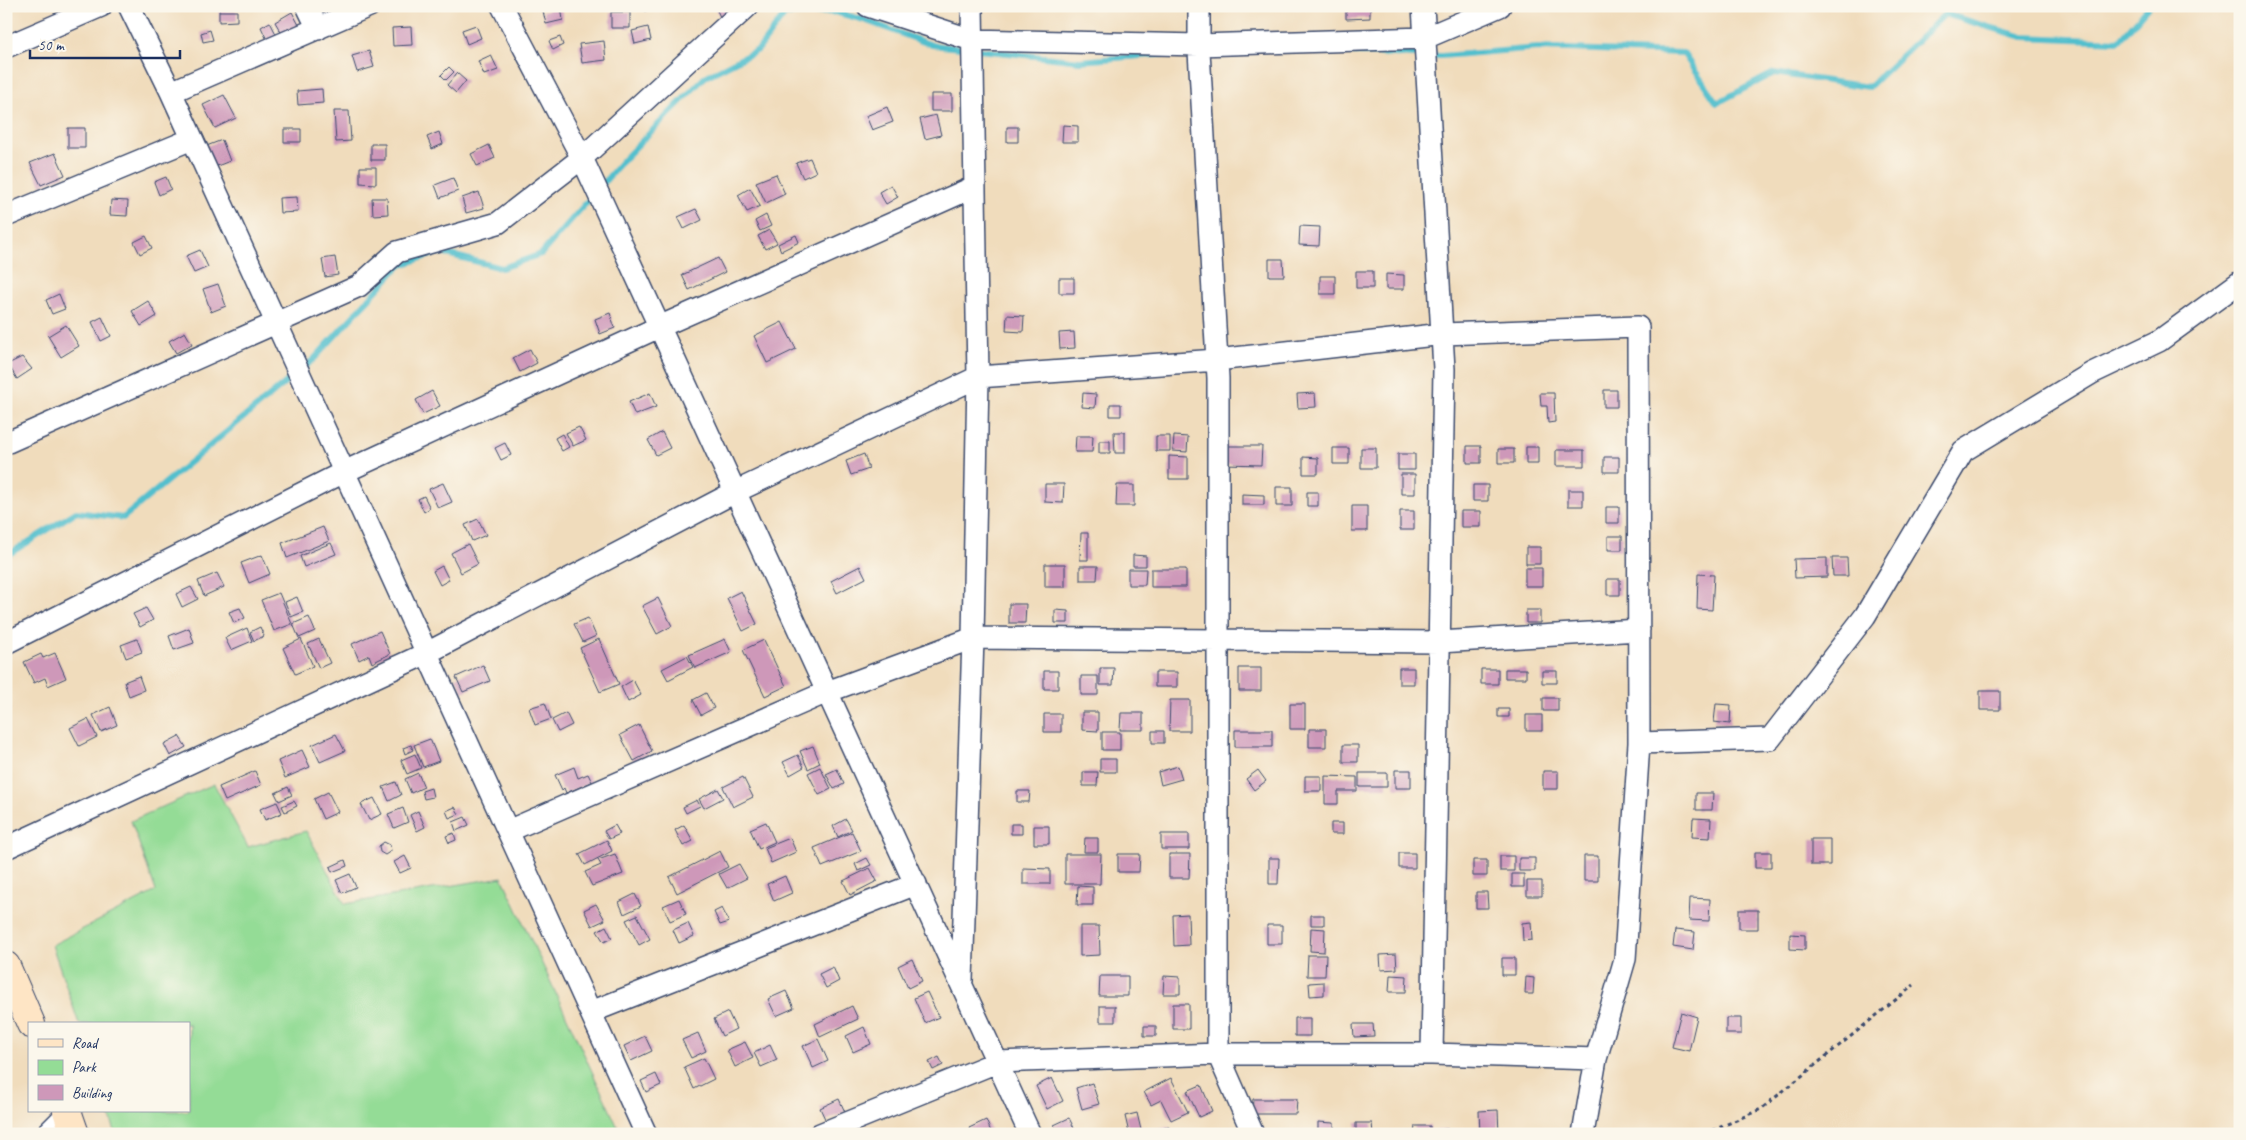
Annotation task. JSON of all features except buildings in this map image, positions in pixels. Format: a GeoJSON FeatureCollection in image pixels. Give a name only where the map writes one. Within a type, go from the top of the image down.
{"type":"FeatureCollection","features":[{"type":"Feature","properties":{"kind":"main road"},"geometry":{"type":"LineString","coordinates":[[6,966],[30,1022]]}},
{"type":"Feature","properties":{"kind":"street"},"geometry":{"type":"LineString","coordinates":[[6,47],[100,6]]}},
{"type":"Feature","properties":{"kind":"street"},"geometry":{"type":"LineString","coordinates":[[129,6],[171,92],[646,1134]]}},
{"type":"Feature","properties":{"kind":"street"},"geometry":{"type":"LineString","coordinates":[[307,6],[318,29]]}},
{"type":"Feature","properties":{"kind":"street"},"geometry":{"type":"LineString","coordinates":[[171,92],[369,6]]}},
{"type":"Feature","properties":{"kind":"street"},"geometry":{"type":"LineString","coordinates":[[502,6],[582,158],[1030,1134]]}},
{"type":"Feature","properties":{"kind":"street"},"geometry":{"type":"LineString","coordinates":[[6,443],[359,286],[397,252],[498,223],[582,158],[748,6]]}},
{"type":"Feature","properties":{"kind":"street"},"geometry":{"type":"LineString","coordinates":[[868,6],[972,40],[1198,45],[1425,38],[1500,6]]}},
{"type":"Feature","properties":{"kind":"street"},"geometry":{"type":"LineString","coordinates":[[962,986],[973,638],[978,377],[972,6]]}},
{"type":"Feature","properties":{"kind":"street"},"geometry":{"type":"LineString","coordinates":[[1199,6],[1198,45],[1217,360],[1218,1054],[1253,1134]]}},
{"type":"Feature","properties":{"kind":"street"},"geometry":{"type":"LineString","coordinates":[[1423,6],[1444,369],[1432,1054]]}},
{"type":"Feature","properties":{"kind":"street"},"geometry":{"type":"LineString","coordinates":[[6,216],[192,140]]}},
{"type":"Feature","properties":{"kind":"street"},"geometry":{"type":"LineString","coordinates":[[6,643],[344,472],[660,327],[974,187]]}},
{"type":"Feature","properties":{"kind":"street"},"geometry":{"type":"LineString","coordinates":[[1639,743],[1770,739],[1865,616],[1963,451],[2092,373],[2159,341],[2240,282]]}},
{"type":"Feature","properties":{"kind":"street"},"geometry":{"type":"LineString","coordinates":[[6,848],[427,653],[735,492],[978,377],[1217,360],[1443,334],[1638,327],[1639,743],[1625,959],[1596,1059],[1583,1134]]}},
{"type":"Feature","properties":{"kind":"street"},"geometry":{"type":"LineString","coordinates":[[508,831],[828,692],[973,638],[1218,642],[1439,642],[1639,630]]}},
{"type":"Feature","properties":{"kind":"street"},"geometry":{"type":"LineString","coordinates":[[591,1012],[916,884]]}},
{"type":"Feature","properties":{"kind":"street"},"geometry":{"type":"LineString","coordinates":[[820,1134],[997,1062],[1218,1054],[1432,1054],[1596,1059]]}},
{"type":"Feature","properties":{"kind":"street"},"geometry":{"type":"LineString","coordinates":[[47,1134],[70,1119]]}},
{"type":"Feature","properties":{"kind":"path"},"geometry":{"type":"LineString","coordinates":[[1705,1134],[1761,1109],[1914,985]]}},
{"type":"Feature","properties":{"kind":"green space"},"geometry":{"type":"Polygon","coordinates":[[[214,784],[248,847],[306,831],[345,904],[502,877],[621,1134],[116,1134],[108,1112],[190,1112],[190,1022],[78,1022],[52,945],[156,891],[131,821],[214,784]]]}},
{"type":"Feature","properties":{"kind":"waterway"},"geometry":{"type":"LineString","coordinates":[[1321,51],[1441,56],[1538,48],[1683,53],[1717,103],[1774,73],[1869,87],[1945,14],[2023,37],[2119,41],[2149,6]]}},
{"type":"Feature","properties":{"kind":"waterway"},"geometry":{"type":"LineString","coordinates":[[600,187],[623,160],[705,77],[758,50],[785,14],[835,12],[864,20],[932,45],[970,49]]}},
{"type":"Feature","properties":{"kind":"waterway"},"geometry":{"type":"LineString","coordinates":[[980,50],[1080,61],[1164,54]]}},
{"type":"Feature","properties":{"kind":"waterway"},"geometry":{"type":"LineString","coordinates":[[6,556],[76,512],[123,518],[314,359],[399,266],[439,252],[502,268],[541,254],[594,194]]}}]}
